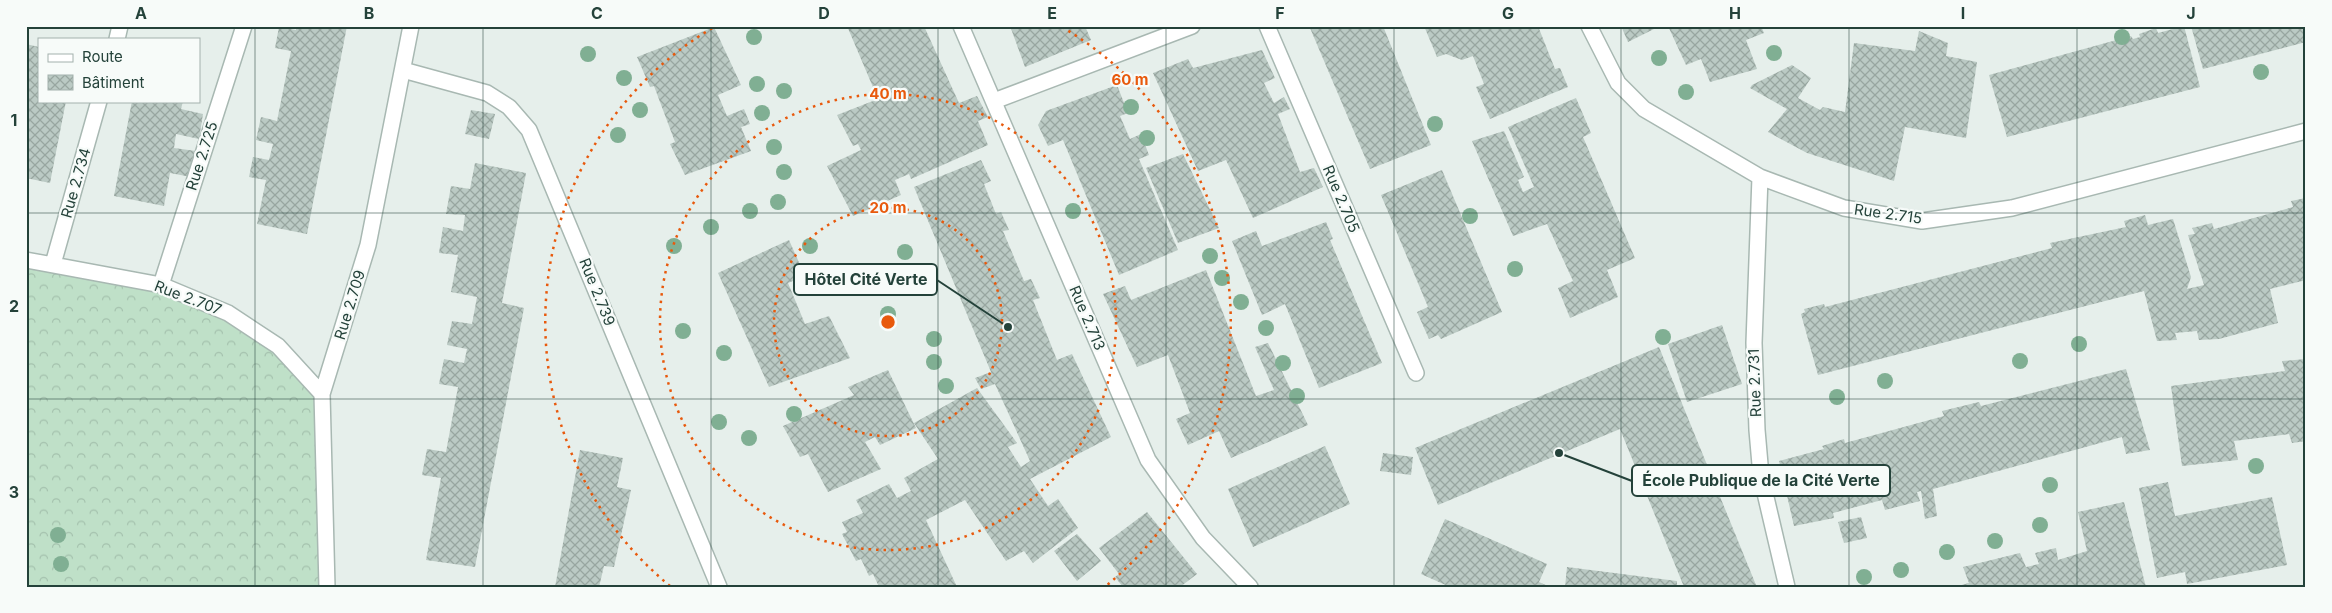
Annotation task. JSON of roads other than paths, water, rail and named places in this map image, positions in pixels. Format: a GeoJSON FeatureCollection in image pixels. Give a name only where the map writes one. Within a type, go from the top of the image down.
{"type":"FeatureCollection","features":[{"type":"Feature","properties":{"kind":"street"},"geometry":{"type":"LineString","coordinates":[[116,38],[120,26]]}},
{"type":"Feature","properties":{"kind":"street","name":"Rue 2.725"},"geometry":{"type":"LineString","coordinates":[[161,285],[244,26]]}},
{"type":"Feature","properties":{"kind":"street","name":"Rue 2.709"},"geometry":{"type":"LineString","coordinates":[[327,587],[322,394],[368,245],[411,26]]}},
{"type":"Feature","properties":{"kind":"street","name":"Rue 2.713"},"geometry":{"type":"LineString","coordinates":[[961,26],[1148,460],[1203,538],[1250,587]]}},
{"type":"Feature","properties":{"kind":"street"},"geometry":{"type":"LineString","coordinates":[[994,101],[1192,26]]}},
{"type":"Feature","properties":{"kind":"street","name":"Rue 2.705"},"geometry":{"type":"LineString","coordinates":[[1267,26],[1416,373]]}},
{"type":"Feature","properties":{"kind":"street","name":"Rue 2.715"},"geometry":{"type":"LineString","coordinates":[[1589,26],[1618,83],[1644,109],[1760,177],[1844,208],[1922,221],[2012,208],[2306,131]]}},
{"type":"Feature","properties":{"kind":"street","name":"Rue 2.739"},"geometry":{"type":"LineString","coordinates":[[403,70],[487,93],[509,107],[528,130],[545,166],[719,587]]}},
{"type":"Feature","properties":{"kind":"street","name":"Rue 2.734"},"geometry":{"type":"LineString","coordinates":[[53,264],[99,102]]}},
{"type":"Feature","properties":{"kind":"street","name":"Rue 2.731"},"geometry":{"type":"LineString","coordinates":[[1760,177],[1754,342],[1757,430],[1761,476],[1787,587]]}},
{"type":"Feature","properties":{"kind":"street","name":"Rue 2.707"},"geometry":{"type":"LineString","coordinates":[[26,260],[161,285],[228,313],[278,346],[322,394]]}},
{"type":"Feature","properties":{"kind":"place","name":"Hôtel Cité Verte"},"geometry":{"type":"Point","coordinates":[1008,327]}},
{"type":"Feature","properties":{"kind":"place","name":"École Publique de la Cité Verte"},"geometry":{"type":"Point","coordinates":[1559,453]}}]}
